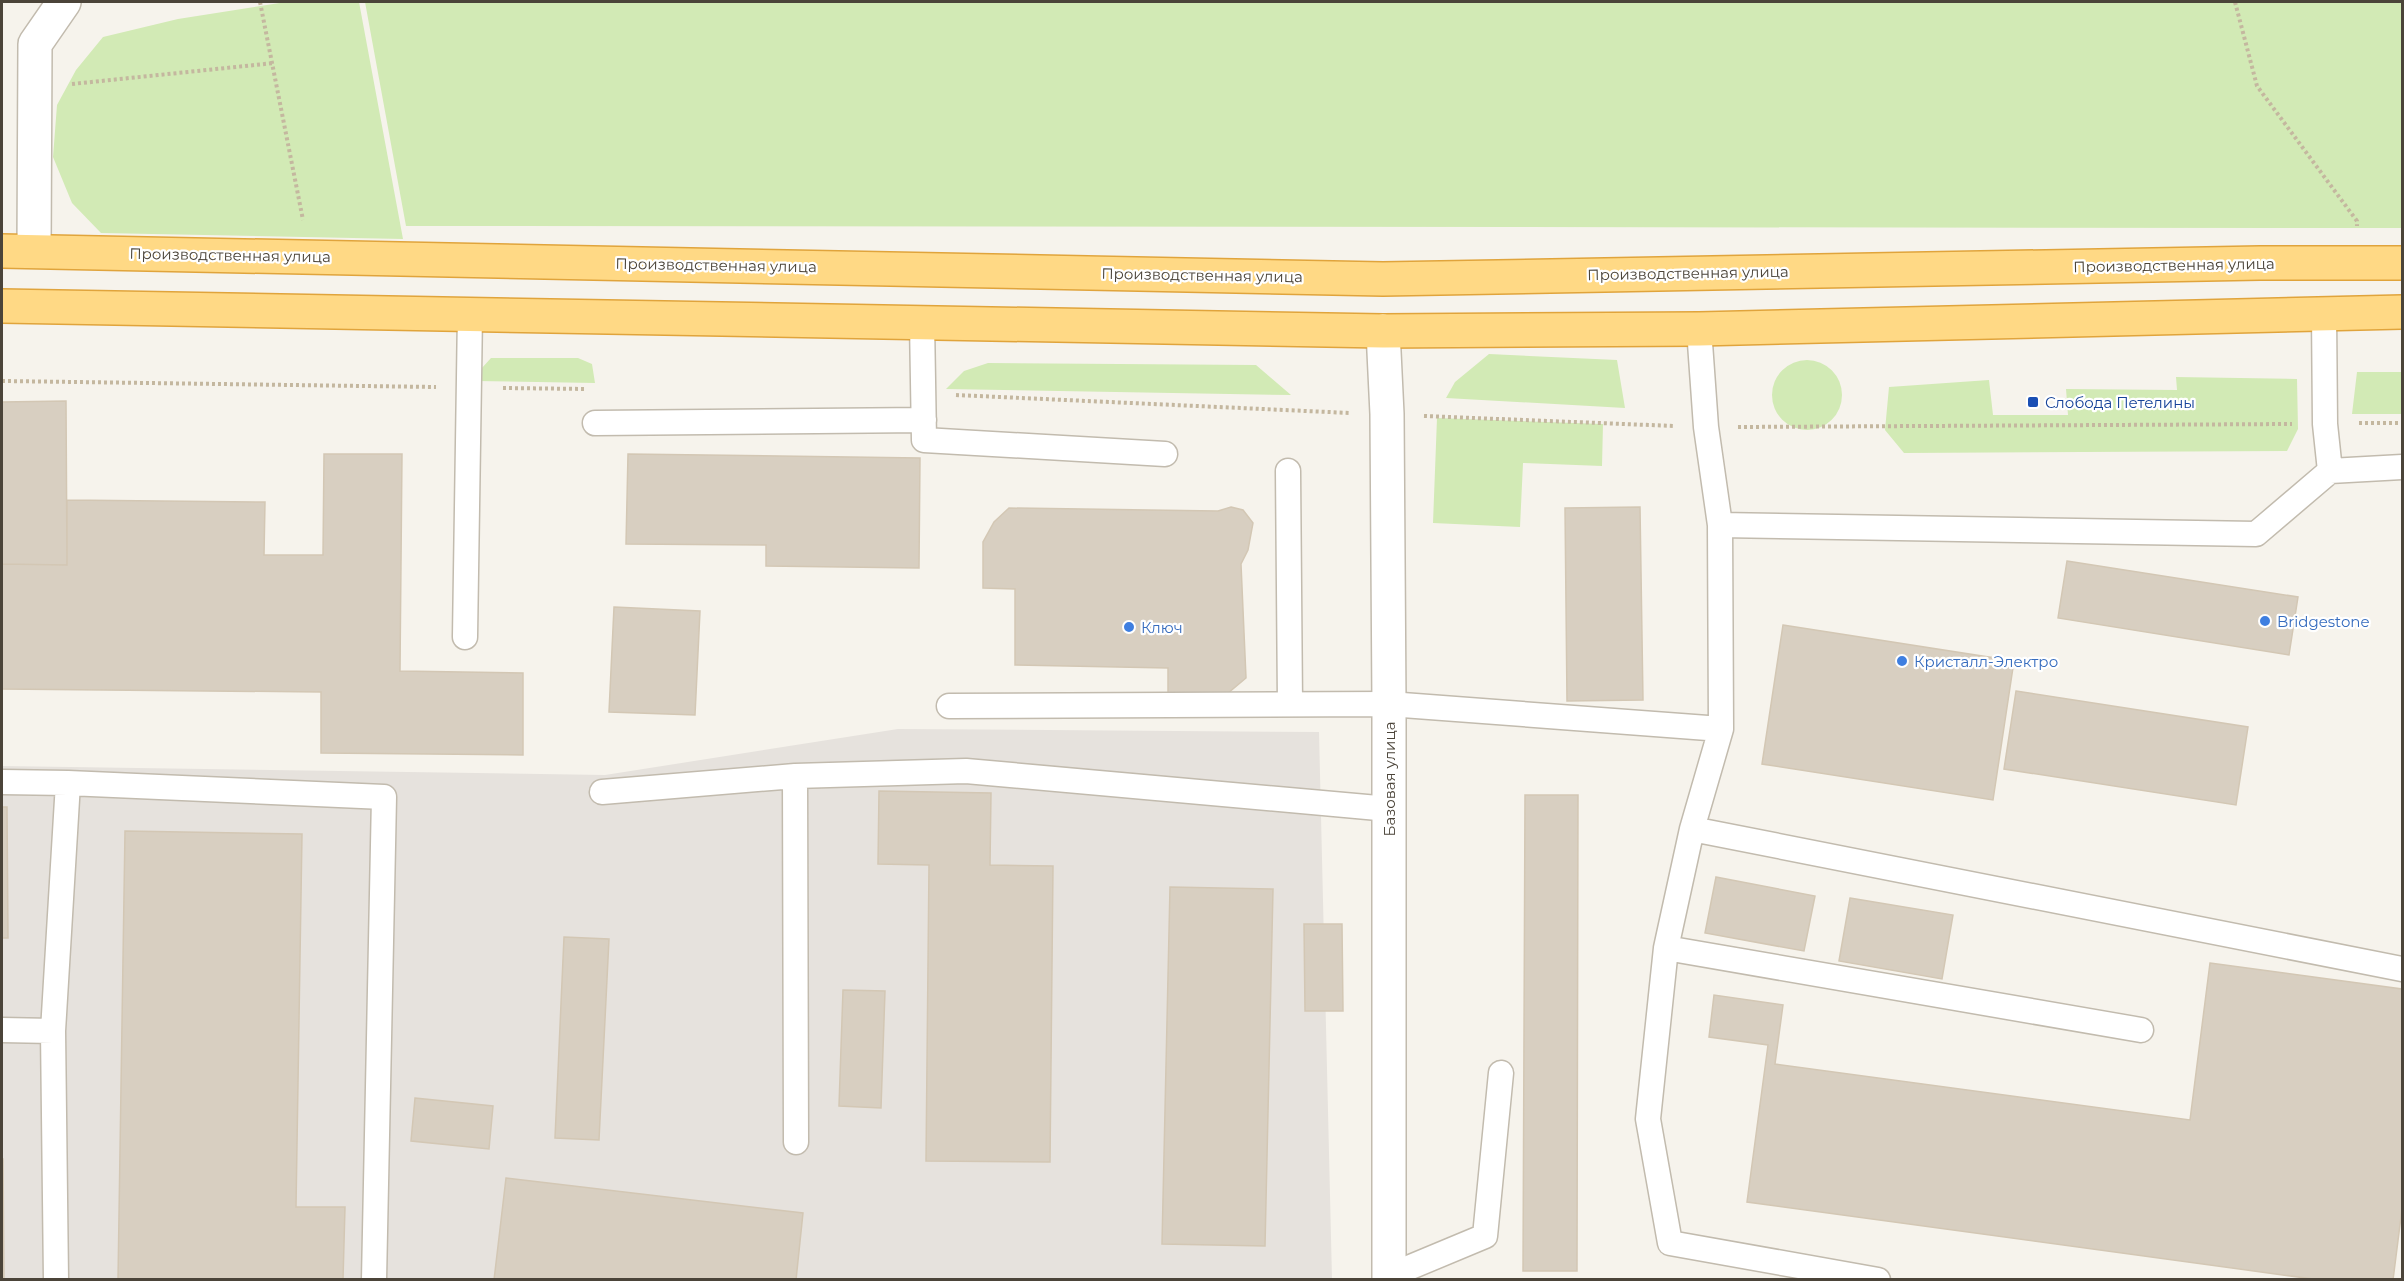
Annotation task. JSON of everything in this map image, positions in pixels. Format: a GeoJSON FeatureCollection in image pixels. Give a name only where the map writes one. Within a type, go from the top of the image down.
{"type":"FeatureCollection","features":[{"type":"Feature","properties":{"kind":"highway","name":"Производственная улица"},"geometry":{"type":"LineString","coordinates":[[2,251],[1383,279],[2260,263],[2403,263]]}},
{"type":"Feature","properties":{"kind":"highway","name":"Базовая улица"},"geometry":{"type":"LineString","coordinates":[[1383,279],[1383,331]]}},
{"type":"Feature","properties":{"kind":"highway"},"geometry":{"type":"LineString","coordinates":[[2,306],[1383,331],[1698,329],[2403,312]]}},
{"type":"Feature","properties":{"kind":"street"},"geometry":{"type":"LineString","coordinates":[[34,251],[35,44],[64,2]]}},
{"type":"Feature","properties":{"kind":"street","name":"Базовая улица"},"geometry":{"type":"LineString","coordinates":[[1383,331],[1387,414],[1389,704],[1389,1278]]}},
{"type":"Feature","properties":{"kind":"lane"},"geometry":{"type":"LineString","coordinates":[[465,637],[470,314]]}},
{"type":"Feature","properties":{"kind":"lane"},"geometry":{"type":"LineString","coordinates":[[2324,314],[2325,424],[2331,471]]}},
{"type":"Feature","properties":{"kind":"lane"},"geometry":{"type":"LineString","coordinates":[[922,322],[924,441],[1165,454]]}},
{"type":"Feature","properties":{"kind":"lane"},"geometry":{"type":"LineString","coordinates":[[1698,329],[1706,427],[1720,525],[1721,729],[1692,830],[1666,948],[1648,1119],[1670,1243],[1878,1280]]}},
{"type":"Feature","properties":{"kind":"lane"},"geometry":{"type":"LineString","coordinates":[[595,423],[924,420]]}},
{"type":"Feature","properties":{"kind":"lane"},"geometry":{"type":"LineString","coordinates":[[1720,525],[2256,534],[2331,471],[2403,467]]}},
{"type":"Feature","properties":{"kind":"lane"},"geometry":{"type":"LineString","coordinates":[[1288,471],[1290,704]]}},
{"type":"Feature","properties":{"kind":"lane"},"geometry":{"type":"LineString","coordinates":[[949,706],[1389,704],[1721,729]]}},
{"type":"Feature","properties":{"kind":"lane"},"geometry":{"type":"LineString","coordinates":[[602,792],[795,776],[966,771],[1389,809]]}},
{"type":"Feature","properties":{"kind":"lane"},"geometry":{"type":"LineString","coordinates":[[795,776],[796,1142]]}},
{"type":"Feature","properties":{"kind":"lane"},"geometry":{"type":"LineString","coordinates":[[2,782],[384,797],[374,1280]]}},
{"type":"Feature","properties":{"kind":"lane"},"geometry":{"type":"LineString","coordinates":[[56,1280],[53,1031],[68,783]]}},
{"type":"Feature","properties":{"kind":"lane"},"geometry":{"type":"LineString","coordinates":[[1692,830],[2403,969]]}},
{"type":"Feature","properties":{"kind":"lane"},"geometry":{"type":"LineString","coordinates":[[1666,948],[2141,1030]]}},
{"type":"Feature","properties":{"kind":"lane"},"geometry":{"type":"LineString","coordinates":[[2,1030],[53,1031]]}},
{"type":"Feature","properties":{"kind":"lane"},"geometry":{"type":"LineString","coordinates":[[1389,1278],[1485,1236],[1501,1073]]}},
{"type":"Feature","properties":{"kind":"path"},"geometry":{"type":"LineString","coordinates":[[260,2],[274,63],[310,256]]}},
{"type":"Feature","properties":{"kind":"path"},"geometry":{"type":"LineString","coordinates":[[2235,2],[2257,86],[2357,220],[2357,229]]}},
{"type":"Feature","properties":{"kind":"path"},"geometry":{"type":"LineString","coordinates":[[36,87],[274,63]]}},
{"type":"Feature","properties":{"kind":"path"},"geometry":{"type":"LineString","coordinates":[[2,381],[588,389]]}},
{"type":"Feature","properties":{"kind":"path"},"geometry":{"type":"LineString","coordinates":[[924,393],[1706,427],[2403,423]]}},
{"type":"Feature","properties":{"kind":"shaded area"},"geometry":{"type":"Polygon","coordinates":[[[898,729],[1319,732],[1332,1279],[2,1280],[2,766],[605,775],[898,729]]]}},
{"type":"Feature","properties":{"kind":"green space"},"geometry":{"type":"Polygon","coordinates":[[[286,2],[359,2],[403,239],[101,233],[72,203],[53,157],[57,105],[76,70],[103,37],[178,19],[286,2]]]}},
{"type":"Feature","properties":{"kind":"green space"},"geometry":{"type":"Polygon","coordinates":[[[365,2],[2402,2],[2402,228],[406,226],[365,2]]]}},
{"type":"Feature","properties":{"kind":"green space"},"geometry":{"type":"Polygon","coordinates":[[[1489,354],[1617,360],[1625,408],[1446,398],[1455,382],[1489,354]]]}},
{"type":"Feature","properties":{"kind":"green space"},"geometry":{"type":"Polygon","coordinates":[[[491,358],[578,358],[592,364],[595,383],[476,381],[481,369],[491,358]]]}},
{"type":"Feature","properties":{"kind":"green space"},"geometry":{"type":"Polygon","coordinates":[[[1807,360],[1826,366],[1836,376],[1842,395],[1836,414],[1826,424],[1807,430],[1788,424],[1778,414],[1772,395],[1778,376],[1788,366],[1807,360]]]}},
{"type":"Feature","properties":{"kind":"green space"},"geometry":{"type":"Polygon","coordinates":[[[988,363],[1256,365],[1291,395],[946,389],[964,371],[988,363]]]}},
{"type":"Feature","properties":{"kind":"green space"},"geometry":{"type":"Polygon","coordinates":[[[2357,372],[2402,372],[2402,414],[2352,414],[2357,372]]]}},
{"type":"Feature","properties":{"kind":"green space"},"geometry":{"type":"Polygon","coordinates":[[[2176,377],[2297,379],[2298,429],[2287,451],[1904,453],[1885,430],[1889,387],[1989,380],[1993,415],[2068,415],[2066,389],[2177,390],[2176,377]]]}},
{"type":"Feature","properties":{"kind":"green space"},"geometry":{"type":"Polygon","coordinates":[[[1437,418],[1603,424],[1602,466],[1523,463],[1520,527],[1433,523],[1437,418]]]}},
{"type":"Feature","properties":{"kind":"building"},"geometry":{"type":"Polygon","coordinates":[[[66,401],[67,565],[2,564],[2,402],[66,401]]]}},
{"type":"Feature","properties":{"kind":"building"},"geometry":{"type":"Polygon","coordinates":[[[324,454],[402,454],[400,671],[523,673],[523,755],[321,753],[321,692],[2,689],[2,564],[67,565],[67,500],[265,502],[264,555],[323,555],[324,454]]]}},
{"type":"Feature","properties":{"kind":"building"},"geometry":{"type":"Polygon","coordinates":[[[628,454],[920,458],[919,568],[766,566],[766,545],[626,544],[628,454]]]}},
{"type":"Feature","properties":{"kind":"building","name":"Ключ"},"geometry":{"type":"Polygon","coordinates":[[[1231,507],[1243,510],[1253,523],[1248,550],[1241,564],[1246,678],[1215,704],[1168,703],[1168,668],[1015,665],[1015,589],[983,588],[983,542],[994,522],[1009,508],[1218,511],[1231,507]]]}},
{"type":"Feature","properties":{"kind":"building"},"geometry":{"type":"Polygon","coordinates":[[[1640,507],[1643,700],[1567,701],[1565,508],[1640,507]]]}},
{"type":"Feature","properties":{"kind":"building"},"geometry":{"type":"Polygon","coordinates":[[[2067,561],[2298,597],[2289,655],[2058,618],[2067,561]]]}},
{"type":"Feature","properties":{"kind":"building"},"geometry":{"type":"Polygon","coordinates":[[[614,607],[700,611],[695,715],[609,712],[614,607]]]}},
{"type":"Feature","properties":{"kind":"building"},"geometry":{"type":"Polygon","coordinates":[[[1783,625],[2014,661],[1993,800],[1762,764],[1783,625]]]}},
{"type":"Feature","properties":{"kind":"building"},"geometry":{"type":"Polygon","coordinates":[[[2016,691],[2248,727],[2236,805],[2004,769],[2016,691]]]}},
{"type":"Feature","properties":{"kind":"building"},"geometry":{"type":"Polygon","coordinates":[[[879,791],[991,793],[990,865],[1053,866],[1050,1162],[926,1161],[929,865],[878,864],[879,791]]]}},
{"type":"Feature","properties":{"kind":"building"},"geometry":{"type":"Polygon","coordinates":[[[1525,795],[1578,795],[1577,1271],[1523,1271],[1525,795]]]}},
{"type":"Feature","properties":{"kind":"building"},"geometry":{"type":"Polygon","coordinates":[[[2,807],[7,807],[8,938],[2,938],[2,807]]]}},
{"type":"Feature","properties":{"kind":"building"},"geometry":{"type":"Polygon","coordinates":[[[125,831],[302,834],[296,1207],[345,1207],[343,1280],[118,1280],[125,831]]]}},
{"type":"Feature","properties":{"kind":"building"},"geometry":{"type":"Polygon","coordinates":[[[1716,877],[1815,896],[1804,951],[1705,933],[1716,877]]]}},
{"type":"Feature","properties":{"kind":"building"},"geometry":{"type":"Polygon","coordinates":[[[1170,887],[1273,889],[1265,1246],[1162,1244],[1170,887]]]}},
{"type":"Feature","properties":{"kind":"building"},"geometry":{"type":"Polygon","coordinates":[[[1850,898],[1953,915],[1942,979],[1839,961],[1850,898]]]}},
{"type":"Feature","properties":{"kind":"building"},"geometry":{"type":"Polygon","coordinates":[[[1304,924],[1342,924],[1343,1011],[1305,1011],[1304,924]]]}},
{"type":"Feature","properties":{"kind":"building"},"geometry":{"type":"Polygon","coordinates":[[[564,937],[609,939],[599,1140],[555,1138],[564,937]]]}},
{"type":"Feature","properties":{"kind":"building"},"geometry":{"type":"Polygon","coordinates":[[[2210,963],[2402,989],[2402,1209],[2393,1280],[2320,1280],[1747,1202],[1768,1045],[1709,1037],[1714,995],[1783,1005],[1775,1064],[2190,1120],[2210,963]]]}},
{"type":"Feature","properties":{"kind":"building"},"geometry":{"type":"Polygon","coordinates":[[[843,990],[885,991],[881,1108],[839,1106],[843,990]]]}},
{"type":"Feature","properties":{"kind":"building"},"geometry":{"type":"Polygon","coordinates":[[[415,1098],[493,1106],[489,1149],[411,1141],[415,1098]]]}},
{"type":"Feature","properties":{"kind":"building"},"geometry":{"type":"Polygon","coordinates":[[[3,1159],[4,1280],[2,1280],[3,1159]]]}},
{"type":"Feature","properties":{"kind":"building"},"geometry":{"type":"Polygon","coordinates":[[[506,1178],[803,1213],[796,1280],[494,1280],[506,1178]]]}},
{"type":"Feature","properties":{"kind":"place","name":"Слобода Петелины"},"geometry":{"type":"Point","coordinates":[2033,402]}},
{"type":"Feature","properties":{"kind":"place","name":"Bridgestone"},"geometry":{"type":"Point","coordinates":[2265,621]}},
{"type":"Feature","properties":{"kind":"place","name":"Ключ"},"geometry":{"type":"Point","coordinates":[1129,627]}},
{"type":"Feature","properties":{"kind":"place","name":"Кристалл-Электро"},"geometry":{"type":"Point","coordinates":[1902,661]}}]}
